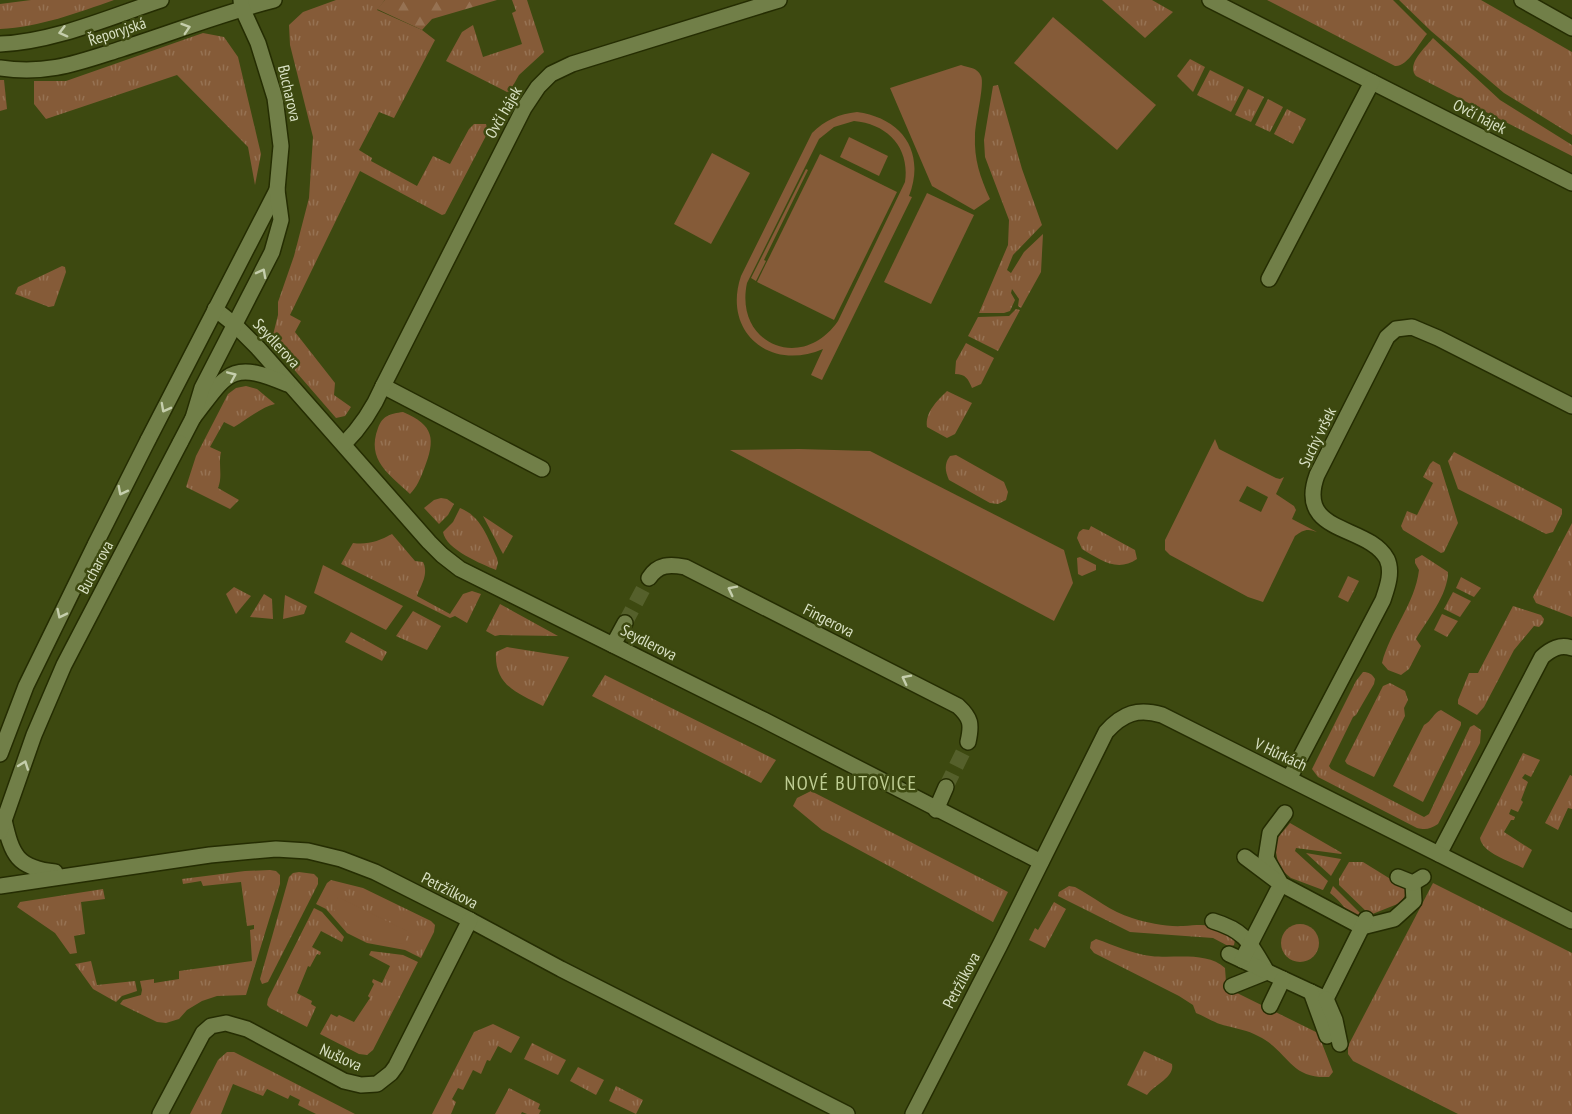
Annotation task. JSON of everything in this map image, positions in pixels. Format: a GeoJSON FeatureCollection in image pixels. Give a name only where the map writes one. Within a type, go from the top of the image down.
{"type":"FeatureCollection","features":[{"type":"Feature","properties":{"kind":"street","name":"Řeporyjská"},"geometry":{"type":"LineString","coordinates":[[0,44],[17,43],[69,30],[161,0]]}},
{"type":"Feature","properties":{"kind":"street","name":"Řeporyjská"},"geometry":{"type":"LineString","coordinates":[[0,68],[25,72],[63,67],[238,3],[274,0]]}},
{"type":"Feature","properties":{"kind":"street","name":"Ovčí hájek"},"geometry":{"type":"LineString","coordinates":[[344,444],[367,419],[512,131],[538,87],[551,74],[572,64],[779,0]]}},
{"type":"Feature","properties":{"kind":"street","name":"Ovčí hájek"},"geometry":{"type":"LineString","coordinates":[[1210,0],[1572,183]]}},
{"type":"Feature","properties":{"kind":"street"},"geometry":{"type":"LineString","coordinates":[[1522,0],[1572,28]]}},
{"type":"Feature","properties":{"kind":"street","name":"Bucharova"},"geometry":{"type":"LineString","coordinates":[[2,826],[34,735],[64,666],[193,418],[202,388],[272,252],[280,220],[277,189],[281,146],[275,98],[258,43],[238,3]]}},
{"type":"Feature","properties":{"kind":"street"},"geometry":{"type":"LineString","coordinates":[[1269,279],[1372,82]]}},
{"type":"Feature","properties":{"kind":"street","name":"Bucharova"},"geometry":{"type":"LineString","coordinates":[[0,754],[26,686],[96,543],[215,309],[250,246],[277,189]]}},
{"type":"Feature","properties":{"kind":"street"},"geometry":{"type":"LineString","coordinates":[[215,309],[235,325]]}},
{"type":"Feature","properties":{"kind":"street","name":"Seydlerova"},"geometry":{"type":"LineString","coordinates":[[235,325],[442,555],[460,569],[764,720],[1041,862]]}},
{"type":"Feature","properties":{"kind":"street","name":"Suchý vršek"},"geometry":{"type":"LineString","coordinates":[[1290,777],[1387,589],[1389,567],[1386,559],[1371,544],[1323,517],[1315,507],[1312,493],[1317,475],[1387,337],[1396,329],[1412,327],[1572,406]]}},
{"type":"Feature","properties":{"kind":"street","name":"Seydlerova"},"geometry":{"type":"LineString","coordinates":[[193,418],[222,380],[237,373],[262,373],[293,387]]}},
{"type":"Feature","properties":{"kind":"street"},"geometry":{"type":"LineString","coordinates":[[383,386],[542,469]]}},
{"type":"Feature","properties":{"kind":"street","name":"Fingerova"},"geometry":{"type":"LineString","coordinates":[[648,578],[658,567],[671,565],[685,567],[937,695],[958,706],[967,714],[972,727],[968,742]]}},
{"type":"Feature","properties":{"kind":"street"},"geometry":{"type":"LineString","coordinates":[[613,645],[625,622]]}},
{"type":"Feature","properties":{"kind":"street"},"geometry":{"type":"LineString","coordinates":[[1439,854],[1542,657],[1561,646],[1572,648]]}},
{"type":"Feature","properties":{"kind":"street","name":"V Hůrkách"},"geometry":{"type":"LineString","coordinates":[[1041,862],[1106,732],[1130,712],[1151,711],[1290,777],[1572,921]]}},
{"type":"Feature","properties":{"kind":"street"},"geometry":{"type":"LineString","coordinates":[[936,810],[946,787]]}},
{"type":"Feature","properties":{"kind":"street"},"geometry":{"type":"LineString","coordinates":[[1281,884],[1266,858],[1270,833],[1285,812]]}},
{"type":"Feature","properties":{"kind":"street"},"geometry":{"type":"LineString","coordinates":[[2,826],[10,846],[24,862],[38,870],[79,874]]}},
{"type":"Feature","properties":{"kind":"street","name":"Petržílkova"},"geometry":{"type":"LineString","coordinates":[[0,886],[219,854],[276,849],[308,851],[341,859],[375,872],[847,1114]]}},
{"type":"Feature","properties":{"kind":"street"},"geometry":{"type":"LineString","coordinates":[[1245,856],[1281,884],[1324,898],[1365,921],[1394,919],[1414,901],[1418,880],[1398,877]]}},
{"type":"Feature","properties":{"kind":"street","name":"Petržílkova"},"geometry":{"type":"LineString","coordinates":[[913,1114],[1041,862]]}},
{"type":"Feature","properties":{"kind":"street"},"geometry":{"type":"LineString","coordinates":[[1281,884],[1250,943],[1235,957],[1267,972],[1283,979],[1311,992],[1326,999],[1335,1020],[1333,1040],[1311,992]]}},
{"type":"Feature","properties":{"kind":"street","name":"Nušlova"},"geometry":{"type":"LineString","coordinates":[[160,1114],[203,1033],[211,1026],[225,1023],[247,1029],[344,1081],[370,1086],[383,1080],[396,1066],[470,920]]}},
{"type":"Feature","properties":{"kind":"street"},"geometry":{"type":"LineString","coordinates":[[1213,921],[1231,927],[1250,943],[1267,972]]}},
{"type":"Feature","properties":{"kind":"street"},"geometry":{"type":"LineString","coordinates":[[1326,999],[1365,921]]}},
{"type":"Feature","properties":{"kind":"street"},"geometry":{"type":"LineString","coordinates":[[1232,986],[1267,972]]}},
{"type":"Feature","properties":{"kind":"street"},"geometry":{"type":"LineString","coordinates":[[1270,1006],[1283,979]]}},
{"type":"Feature","properties":{"kind":"green space"},"geometry":{"type":"Polygon","coordinates":[[[31,0],[114,0],[44,22],[0,29],[0,4],[31,0]]]}},
{"type":"Feature","properties":{"kind":"green space"},"geometry":{"type":"Polygon","coordinates":[[[336,0],[385,0],[377,10],[422,30],[435,40],[394,118],[379,112],[359,150],[372,158],[371,161],[417,186],[433,156],[450,164],[474,124],[486,124],[488,132],[445,214],[442,215],[360,171],[290,315],[301,321],[295,332],[335,383],[334,395],[351,407],[345,416],[336,418],[271,343],[278,315],[278,302],[294,256],[309,198],[313,137],[290,45],[289,25],[303,12],[336,0]]]}},
{"type":"Feature","properties":{"kind":"green space"},"geometry":{"type":"Polygon","coordinates":[[[385,0],[497,0],[432,19],[422,30],[377,9],[385,0]]]}},
{"type":"Feature","properties":{"kind":"green space"},"geometry":{"type":"Polygon","coordinates":[[[512,0],[527,0],[544,52],[519,75],[510,91],[507,92],[446,61],[462,32],[473,25],[483,57],[522,44],[512,13],[516,11],[512,0]]]}},
{"type":"Feature","properties":{"kind":"green space"},"geometry":{"type":"Polygon","coordinates":[[[1102,0],[1152,0],[1173,12],[1145,38],[1102,0]]]}},
{"type":"Feature","properties":{"kind":"green space"},"geometry":{"type":"Polygon","coordinates":[[[1267,0],[1393,0],[1427,34],[1409,59],[1395,66],[1267,0]]]}},
{"type":"Feature","properties":{"kind":"green space"},"geometry":{"type":"Polygon","coordinates":[[[1399,0],[1481,0],[1572,52],[1572,135],[1504,93],[1431,31],[1399,0]]]}},
{"type":"Feature","properties":{"kind":"green space"},"geometry":{"type":"Polygon","coordinates":[[[1053,17],[1156,105],[1117,150],[1014,63],[1053,17]]]}},
{"type":"Feature","properties":{"kind":"green space"},"geometry":{"type":"Polygon","coordinates":[[[203,33],[224,37],[238,57],[261,154],[255,185],[248,147],[177,75],[46,119],[34,104],[34,81],[66,81],[203,33]]]}},
{"type":"Feature","properties":{"kind":"green space"},"geometry":{"type":"Polygon","coordinates":[[[1433,38],[1500,100],[1572,145],[1572,156],[1416,76],[1413,66],[1415,61],[1433,38]]]}},
{"type":"Feature","properties":{"kind":"green space"},"geometry":{"type":"Polygon","coordinates":[[[1190,59],[1205,67],[1193,92],[1177,76],[1190,59]]]}},
{"type":"Feature","properties":{"kind":"green space"},"geometry":{"type":"Polygon","coordinates":[[[961,65],[977,71],[982,80],[975,144],[978,168],[990,199],[974,210],[932,186],[890,88],[961,65]]]}},
{"type":"Feature","properties":{"kind":"green space"},"geometry":{"type":"Polygon","coordinates":[[[1210,70],[1244,87],[1231,112],[1197,95],[1210,70]]]}},
{"type":"Feature","properties":{"kind":"green space"},"geometry":{"type":"Polygon","coordinates":[[[0,80],[4,80],[7,109],[0,111],[0,80]]]}},
{"type":"Feature","properties":{"kind":"green space"},"geometry":{"type":"Polygon","coordinates":[[[998,85],[1022,169],[1042,225],[1013,255],[1007,270],[1011,273],[1024,252],[1043,234],[1041,272],[1021,308],[1018,306],[1019,299],[1012,289],[1011,293],[1015,300],[1010,311],[979,313],[1008,245],[1009,220],[985,157],[984,140],[993,86],[998,85]]]}},
{"type":"Feature","properties":{"kind":"green space"},"geometry":{"type":"Polygon","coordinates":[[[1248,89],[1264,97],[1251,122],[1235,115],[1248,89]]]}},
{"type":"Feature","properties":{"kind":"green space"},"geometry":{"type":"Polygon","coordinates":[[[1268,99],[1283,107],[1270,132],[1255,125],[1268,99]]]}},
{"type":"Feature","properties":{"kind":"green space"},"geometry":{"type":"Polygon","coordinates":[[[1287,109],[1306,119],[1293,144],[1274,134],[1287,109]]]}},
{"type":"Feature","properties":{"kind":"green space"},"geometry":{"type":"Polygon","coordinates":[[[857,112],[886,121],[906,140],[912,152],[914,165],[909,196],[912,197],[822,380],[811,375],[823,349],[803,355],[785,355],[769,351],[755,342],[745,330],[738,314],[737,296],[741,276],[812,133],[827,121],[857,112]],[[854,121],[834,127],[819,139],[747,283],[746,304],[751,322],[761,336],[774,344],[790,348],[807,346],[823,337],[838,321],[905,182],[906,170],[900,149],[886,133],[866,123],[854,121]]]}},
{"type":"Feature","properties":{"kind":"green space"},"geometry":{"type":"Polygon","coordinates":[[[849,137],[888,156],[879,176],[840,157],[849,137]]]}},
{"type":"Feature","properties":{"kind":"green space"},"geometry":{"type":"Polygon","coordinates":[[[712,153],[750,173],[711,244],[674,224],[712,153]]]}},
{"type":"Feature","properties":{"kind":"green space"},"geometry":{"type":"Polygon","coordinates":[[[820,154],[897,192],[834,320],[757,282],[820,154]]]}},
{"type":"Feature","properties":{"kind":"green space"},"geometry":{"type":"Polygon","coordinates":[[[806,169],[808,170],[756,281],[751,278],[806,169]]]}},
{"type":"Feature","properties":{"kind":"green space"},"geometry":{"type":"Polygon","coordinates":[[[927,193],[974,215],[931,304],[884,282],[927,193]]]}},
{"type":"Feature","properties":{"kind":"green space"},"geometry":{"type":"Polygon","coordinates":[[[62,266],[65,267],[66,272],[54,306],[49,307],[15,294],[18,287],[62,266]]]}},
{"type":"Feature","properties":{"kind":"green space"},"geometry":{"type":"Polygon","coordinates":[[[1016,309],[1020,310],[998,351],[968,336],[978,317],[1009,316],[1016,309]]]}},
{"type":"Feature","properties":{"kind":"green space"},"geometry":{"type":"Polygon","coordinates":[[[966,343],[994,358],[981,384],[972,388],[966,378],[955,374],[956,361],[966,343]]]}},
{"type":"Feature","properties":{"kind":"green space"},"geometry":{"type":"Polygon","coordinates":[[[246,386],[257,389],[275,404],[260,410],[234,427],[224,422],[210,447],[221,452],[218,488],[239,500],[230,509],[186,487],[196,456],[228,394],[236,388],[246,386]]]}},
{"type":"Feature","properties":{"kind":"green space"},"geometry":{"type":"Polygon","coordinates":[[[947,391],[972,403],[955,434],[947,438],[927,427],[927,422],[932,407],[947,391]]]}},
{"type":"Feature","properties":{"kind":"green space"},"geometry":{"type":"Polygon","coordinates":[[[403,412],[421,422],[430,434],[431,441],[424,469],[410,494],[387,473],[377,458],[375,449],[375,439],[382,420],[403,412]]]}},
{"type":"Feature","properties":{"kind":"green space"},"geometry":{"type":"Polygon","coordinates":[[[1215,439],[1219,449],[1276,478],[1284,477],[1276,494],[1294,506],[1296,510],[1292,519],[1317,532],[1305,530],[1295,536],[1263,602],[1248,597],[1170,555],[1165,550],[1165,540],[1215,439]],[[1247,486],[1239,501],[1261,512],[1268,497],[1247,486]]]}},
{"type":"Feature","properties":{"kind":"green space"},"geometry":{"type":"Polygon","coordinates":[[[730,450],[870,451],[1064,550],[1073,583],[1054,621],[730,450]]]}},
{"type":"Feature","properties":{"kind":"green space"},"geometry":{"type":"Polygon","coordinates":[[[1454,452],[1562,509],[1562,514],[1553,532],[1546,534],[1458,489],[1448,461],[1454,452]]]}},
{"type":"Feature","properties":{"kind":"green space"},"geometry":{"type":"Polygon","coordinates":[[[956,455],[1004,482],[1008,492],[1006,500],[998,504],[990,503],[949,480],[946,465],[950,456],[956,455]]]}},
{"type":"Feature","properties":{"kind":"green space"},"geometry":{"type":"Polygon","coordinates":[[[1433,461],[1440,465],[1458,523],[1444,552],[1441,553],[1403,530],[1401,526],[1407,511],[1417,515],[1433,483],[1423,477],[1433,461]]]}},
{"type":"Feature","properties":{"kind":"green space"},"geometry":{"type":"Polygon","coordinates":[[[441,498],[454,504],[439,524],[424,508],[434,500],[441,498]]]}},
{"type":"Feature","properties":{"kind":"green space"},"geometry":{"type":"Polygon","coordinates":[[[460,508],[473,516],[483,528],[497,558],[496,570],[465,556],[446,539],[443,532],[453,522],[460,508]]]}},
{"type":"Feature","properties":{"kind":"green space"},"geometry":{"type":"Polygon","coordinates":[[[483,516],[513,536],[503,554],[483,516]]]}},
{"type":"Feature","properties":{"kind":"green space"},"geometry":{"type":"Polygon","coordinates":[[[1572,523],[1572,617],[1536,603],[1533,597],[1572,523]]]}},
{"type":"Feature","properties":{"kind":"green space"},"geometry":{"type":"Polygon","coordinates":[[[1091,526],[1135,550],[1137,559],[1130,563],[1115,565],[1082,549],[1077,538],[1079,532],[1083,529],[1089,530],[1091,526]]]}},
{"type":"Feature","properties":{"kind":"green space"},"geometry":{"type":"Polygon","coordinates":[[[392,534],[415,561],[423,562],[425,566],[425,575],[417,596],[450,614],[463,594],[472,591],[481,594],[467,623],[455,616],[450,618],[341,564],[353,543],[373,542],[392,534]]]}},
{"type":"Feature","properties":{"kind":"green space"},"geometry":{"type":"Polygon","coordinates":[[[1422,555],[1448,572],[1447,581],[1441,598],[1416,639],[1421,646],[1409,669],[1401,675],[1388,670],[1382,663],[1417,582],[1419,570],[1415,559],[1422,555]]]}},
{"type":"Feature","properties":{"kind":"green space"},"geometry":{"type":"Polygon","coordinates":[[[1080,557],[1096,565],[1096,570],[1082,576],[1078,574],[1077,558],[1080,557]]]}},
{"type":"Feature","properties":{"kind":"green space"},"geometry":{"type":"Polygon","coordinates":[[[323,565],[403,606],[386,630],[314,593],[323,565]]]}},
{"type":"Feature","properties":{"kind":"green space"},"geometry":{"type":"Polygon","coordinates":[[[1348,576],[1359,581],[1348,602],[1338,597],[1348,576]]]}},
{"type":"Feature","properties":{"kind":"green space"},"geometry":{"type":"Polygon","coordinates":[[[1461,577],[1481,588],[1474,597],[1456,588],[1461,577]]]}},
{"type":"Feature","properties":{"kind":"green space"},"geometry":{"type":"Polygon","coordinates":[[[234,587],[251,596],[236,614],[226,594],[234,587]]]}},
{"type":"Feature","properties":{"kind":"green space"},"geometry":{"type":"Polygon","coordinates":[[[1453,592],[1471,601],[1460,617],[1444,609],[1453,592]]]}},
{"type":"Feature","properties":{"kind":"green space"},"geometry":{"type":"Polygon","coordinates":[[[264,594],[272,599],[273,619],[250,617],[264,594]]]}},
{"type":"Feature","properties":{"kind":"green space"},"geometry":{"type":"Polygon","coordinates":[[[285,595],[307,606],[304,614],[283,619],[285,595]]]}},
{"type":"Feature","properties":{"kind":"green space"},"geometry":{"type":"Polygon","coordinates":[[[500,604],[558,636],[495,636],[486,631],[500,604]]]}},
{"type":"Feature","properties":{"kind":"green space"},"geometry":{"type":"Polygon","coordinates":[[[1513,606],[1541,615],[1544,619],[1543,623],[1539,627],[1534,626],[1514,650],[1484,707],[1477,715],[1458,704],[1458,700],[1469,673],[1478,673],[1513,606]]]}},
{"type":"Feature","properties":{"kind":"green space"},"geometry":{"type":"Polygon","coordinates":[[[413,611],[441,626],[427,650],[396,636],[413,611]]]}},
{"type":"Feature","properties":{"kind":"green space"},"geometry":{"type":"Polygon","coordinates":[[[1442,614],[1458,621],[1447,637],[1434,630],[1442,614]]]}},
{"type":"Feature","properties":{"kind":"green space"},"geometry":{"type":"Polygon","coordinates":[[[351,632],[387,652],[382,661],[345,642],[351,632]]]}},
{"type":"Feature","properties":{"kind":"green space"},"geometry":{"type":"Polygon","coordinates":[[[507,647],[569,657],[543,706],[516,692],[503,680],[496,663],[496,652],[507,647]]]}},
{"type":"Feature","properties":{"kind":"green space"},"geometry":{"type":"Polygon","coordinates":[[[1363,672],[1373,676],[1374,684],[1353,717],[1329,766],[1424,817],[1429,814],[1470,727],[1474,725],[1481,730],[1480,743],[1438,824],[1433,827],[1417,828],[1318,777],[1312,769],[1356,681],[1363,672]]]}},
{"type":"Feature","properties":{"kind":"green space"},"geometry":{"type":"Polygon","coordinates":[[[605,675],[776,760],[761,783],[592,696],[605,675]]]}},
{"type":"Feature","properties":{"kind":"green space"},"geometry":{"type":"Polygon","coordinates":[[[1390,683],[1405,691],[1408,700],[1404,708],[1405,716],[1374,777],[1345,761],[1383,686],[1390,683]]]}},
{"type":"Feature","properties":{"kind":"green space"},"geometry":{"type":"Polygon","coordinates":[[[1441,710],[1461,722],[1461,725],[1423,802],[1393,786],[1424,725],[1441,710]]]}},
{"type":"Feature","properties":{"kind":"green space"},"geometry":{"type":"Polygon","coordinates":[[[1523,753],[1540,760],[1531,777],[1525,774],[1522,778],[1528,782],[1521,800],[1523,802],[1518,812],[1511,809],[1509,814],[1515,817],[1504,832],[1532,850],[1523,868],[1491,852],[1480,838],[1523,753]]]}},
{"type":"Feature","properties":{"kind":"green space"},"geometry":{"type":"Polygon","coordinates":[[[1570,775],[1572,776],[1572,809],[1568,808],[1558,830],[1545,823],[1570,775]]]}},
{"type":"Feature","properties":{"kind":"green space"},"geometry":{"type":"Polygon","coordinates":[[[811,791],[1008,892],[993,922],[822,830],[793,806],[797,798],[811,791]]]}},
{"type":"Feature","properties":{"kind":"green space"},"geometry":{"type":"Polygon","coordinates":[[[1290,823],[1342,853],[1296,848],[1295,851],[1328,881],[1323,890],[1291,878],[1279,868],[1274,842],[1290,823]]]}},
{"type":"Feature","properties":{"kind":"green space"},"geometry":{"type":"Polygon","coordinates":[[[1306,853],[1341,859],[1331,876],[1306,853]]]}},
{"type":"Feature","properties":{"kind":"green space"},"geometry":{"type":"Polygon","coordinates":[[[1349,862],[1363,862],[1405,888],[1407,893],[1400,903],[1370,915],[1339,885],[1339,879],[1349,862]]]}},
{"type":"Feature","properties":{"kind":"green space"},"geometry":{"type":"Polygon","coordinates":[[[270,870],[280,875],[280,884],[246,995],[217,996],[202,1001],[187,1010],[179,1019],[166,1023],[157,1022],[120,1004],[123,1000],[141,995],[140,981],[154,979],[154,983],[179,979],[179,971],[252,961],[250,930],[254,929],[254,925],[247,926],[241,882],[203,886],[201,881],[183,884],[182,879],[270,870]]]}},
{"type":"Feature","properties":{"kind":"green space"},"geometry":{"type":"Polygon","coordinates":[[[299,872],[314,874],[318,878],[318,884],[268,982],[262,984],[260,979],[289,877],[299,872]]]}},
{"type":"Feature","properties":{"kind":"green space"},"geometry":{"type":"Polygon","coordinates":[[[331,880],[363,888],[431,921],[435,925],[434,932],[421,958],[405,950],[367,943],[347,933],[326,909],[316,904],[327,883],[331,880]]]}},
{"type":"Feature","properties":{"kind":"green space"},"geometry":{"type":"Polygon","coordinates":[[[1433,883],[1572,953],[1572,1114],[1458,1114],[1353,1061],[1348,1054],[1348,1046],[1433,883]]]}},
{"type":"Feature","properties":{"kind":"green space"},"geometry":{"type":"Polygon","coordinates":[[[1069,886],[1075,887],[1117,912],[1138,920],[1171,926],[1205,925],[1217,928],[1235,940],[1234,945],[1230,947],[1213,938],[1130,932],[1058,896],[1059,892],[1069,886]]]}},
{"type":"Feature","properties":{"kind":"green space"},"geometry":{"type":"Polygon","coordinates":[[[1333,886],[1365,918],[1359,921],[1351,915],[1330,893],[1333,886]]]}},
{"type":"Feature","properties":{"kind":"green space"},"geometry":{"type":"Polygon","coordinates":[[[103,889],[105,899],[81,902],[85,934],[74,936],[77,953],[70,954],[55,933],[17,907],[20,902],[103,889]]]}},
{"type":"Feature","properties":{"kind":"green space"},"geometry":{"type":"Polygon","coordinates":[[[338,897],[409,932],[403,944],[380,941],[356,931],[333,908],[338,897]]]}},
{"type":"Feature","properties":{"kind":"green space"},"geometry":{"type":"Polygon","coordinates":[[[1054,902],[1066,909],[1045,948],[1029,940],[1035,928],[1038,930],[1054,902]]]}},
{"type":"Feature","properties":{"kind":"green space"},"geometry":{"type":"Polygon","coordinates":[[[314,908],[322,912],[344,937],[342,942],[321,931],[312,947],[321,952],[320,955],[317,954],[310,967],[308,966],[297,993],[312,1001],[311,1004],[316,1007],[307,1027],[267,1005],[314,908]]]}},
{"type":"Feature","properties":{"kind":"green space"},"geometry":{"type":"Polygon","coordinates":[[[1300,924],[1313,930],[1319,943],[1313,956],[1300,962],[1287,956],[1281,943],[1287,930],[1300,924]]]}},
{"type":"Feature","properties":{"kind":"green space"},"geometry":{"type":"Polygon","coordinates":[[[1096,939],[1144,955],[1209,959],[1217,963],[1225,968],[1226,982],[1233,991],[1318,1033],[1333,1072],[1329,1077],[1305,1074],[1277,1049],[1258,1036],[1219,1024],[1196,1013],[1193,1005],[1179,996],[1094,953],[1090,948],[1091,942],[1096,939]]]}},
{"type":"Feature","properties":{"kind":"green space"},"geometry":{"type":"Polygon","coordinates":[[[371,951],[403,955],[418,962],[373,1050],[367,1055],[359,1054],[320,1034],[331,1014],[354,1022],[370,998],[368,996],[374,984],[373,979],[382,983],[390,966],[369,955],[371,951]]]}},
{"type":"Feature","properties":{"kind":"green space"},"geometry":{"type":"Polygon","coordinates":[[[91,961],[97,985],[135,981],[137,991],[122,996],[116,1002],[93,989],[75,964],[91,961]]]}},
{"type":"Feature","properties":{"kind":"green space"},"geometry":{"type":"Polygon","coordinates":[[[493,1024],[520,1037],[511,1053],[498,1046],[490,1061],[487,1060],[481,1074],[473,1070],[463,1090],[458,1088],[452,1099],[456,1102],[451,1114],[432,1114],[474,1032],[493,1024]]]}},
{"type":"Feature","properties":{"kind":"green space"},"geometry":{"type":"Polygon","coordinates":[[[532,1043],[566,1060],[558,1075],[524,1059],[532,1043]]]}},
{"type":"Feature","properties":{"kind":"green space"},"geometry":{"type":"Polygon","coordinates":[[[1144,1051],[1172,1064],[1167,1077],[1147,1095],[1127,1085],[1144,1051]]]}},
{"type":"Feature","properties":{"kind":"green space"},"geometry":{"type":"Polygon","coordinates":[[[227,1052],[234,1052],[355,1114],[316,1114],[298,1105],[300,1100],[290,1095],[288,1099],[267,1089],[263,1096],[233,1084],[221,1114],[190,1114],[218,1060],[227,1052]]]}},
{"type":"Feature","properties":{"kind":"green space"},"geometry":{"type":"Polygon","coordinates":[[[578,1067],[604,1080],[596,1095],[570,1081],[578,1067]]]}},
{"type":"Feature","properties":{"kind":"green space"},"geometry":{"type":"Polygon","coordinates":[[[616,1086],[643,1100],[636,1114],[609,1101],[616,1086]]]}},
{"type":"Feature","properties":{"kind":"green space"},"geometry":{"type":"Polygon","coordinates":[[[509,1088],[540,1104],[539,1114],[522,1112],[521,1114],[495,1114],[509,1088]]]}},
{"type":"Feature","properties":{"kind":"tunnel"},"geometry":{"type":"LineString","coordinates":[[625,623],[649,578]]}},
{"type":"Feature","properties":{"kind":"tunnel"},"geometry":{"type":"LineString","coordinates":[[946,787],[968,742]]}},
{"type":"Feature","properties":{"kind":"district","name":"NOVÉ BUTOVICE"},"geometry":{"type":"Point","coordinates":[851,783]}}]}
